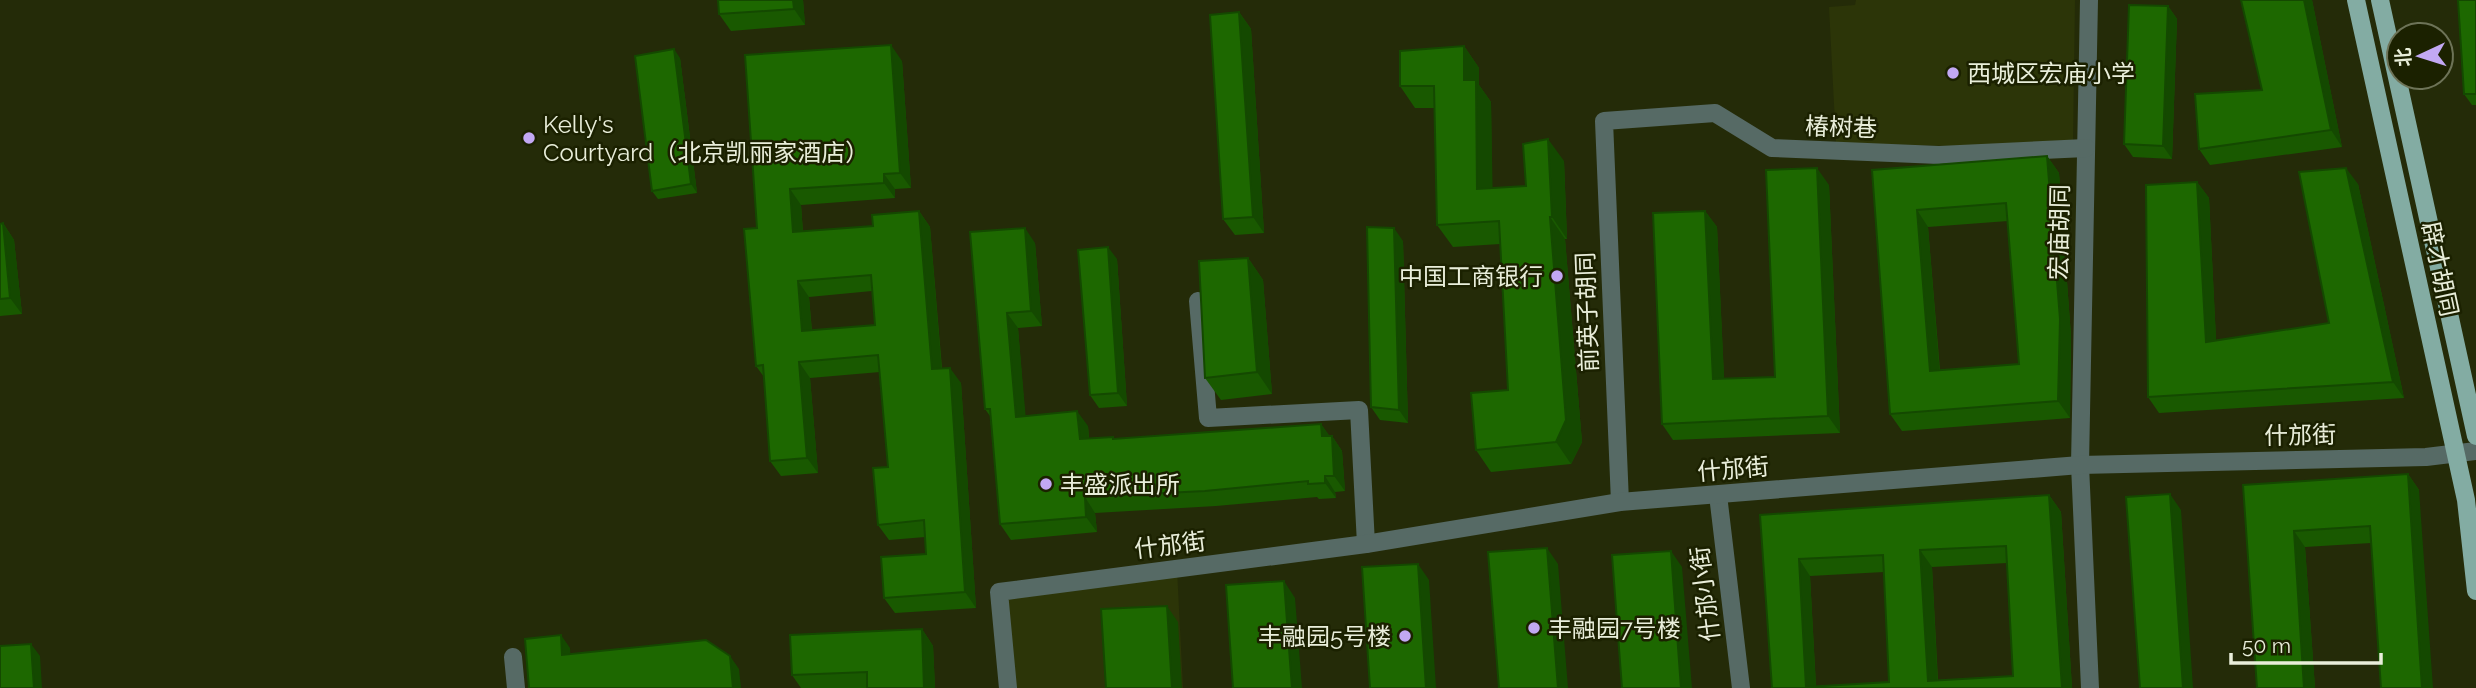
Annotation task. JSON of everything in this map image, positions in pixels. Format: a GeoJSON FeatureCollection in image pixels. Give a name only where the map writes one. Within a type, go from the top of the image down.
{"type":"FeatureCollection","features":[{"type":"Feature","properties":{"kind":"main road","name":"辟才胡同"},"geometry":{"type":"LineString","coordinates":[[2356,0],[2466,500],[2476,591]]}},
{"type":"Feature","properties":{"kind":"main road","name":"辟才胡同"},"geometry":{"type":"LineString","coordinates":[[2380,0],[2476,436]]}},
{"type":"Feature","properties":{"kind":"street","name":"宏庙胡同"},"geometry":{"type":"LineString","coordinates":[[2089,0],[2080,465],[2090,688]]}},
{"type":"Feature","properties":{"kind":"street","name":"椿树巷"},"geometry":{"type":"LineString","coordinates":[[1604,121],[1715,113],[1772,148],[1939,155],[2085,148]]}},
{"type":"Feature","properties":{"kind":"street","name":"前英子胡同"},"geometry":{"type":"LineString","coordinates":[[1604,121],[1620,502]]}},
{"type":"Feature","properties":{"kind":"street"},"geometry":{"type":"LineString","coordinates":[[1198,301],[1208,418],[1359,410],[1366,544]]}},
{"type":"Feature","properties":{"kind":"street","name":"什邡街"},"geometry":{"type":"LineString","coordinates":[[1008,688],[999,592],[1366,544],[1620,502],[2080,465],[2456,455],[2476,451]]}},
{"type":"Feature","properties":{"kind":"street","name":"什邡小街"},"geometry":{"type":"LineString","coordinates":[[1718,495],[1741,688]]}},
{"type":"Feature","properties":{"kind":"street"},"geometry":{"type":"LineString","coordinates":[[513,657],[516,688]]}},
{"type":"Feature","properties":{"kind":"shaded area","name":"西城区宏庙小学"},"geometry":{"type":"Polygon","coordinates":[[[1856,0],[2075,0],[2073,140],[1956,146],[1836,143],[1829,7],[1855,5],[1856,0]]]}},
{"type":"Feature","properties":{"kind":"shaded area"},"geometry":{"type":"Polygon","coordinates":[[[1177,569],[1183,688],[1008,688],[999,592],[1177,569]]]}},
{"type":"Feature","properties":{"kind":"building"},"geometry":{"type":"Polygon","coordinates":[[[718,0],[793,0],[794,9],[719,14],[718,0]]]}},
{"type":"Feature","properties":{"kind":"building"},"geometry":{"type":"Polygon","coordinates":[[[2241,0],[2304,0],[2331,130],[2199,149],[2195,94],[2262,90],[2241,0]]]}},
{"type":"Feature","properties":{"kind":"building"},"geometry":{"type":"Polygon","coordinates":[[[2458,0],[2476,0],[2476,94],[2464,94],[2458,0]]]}},
{"type":"Feature","properties":{"kind":"building"},"geometry":{"type":"Polygon","coordinates":[[[2129,5],[2168,6],[2163,146],[2124,144],[2129,5]]]}},
{"type":"Feature","properties":{"kind":"building"},"geometry":{"type":"Polygon","coordinates":[[[1239,12],[1253,217],[1223,219],[1210,15],[1239,12]]]}},
{"type":"Feature","properties":{"kind":"building"},"geometry":{"type":"Polygon","coordinates":[[[891,45],[900,173],[884,174],[884,183],[790,189],[793,232],[873,226],[872,215],[919,211],[932,369],[950,368],[965,592],[884,598],[881,557],[926,554],[924,520],[878,525],[873,468],[888,467],[878,355],[799,362],[807,458],[770,461],[763,365],[756,366],[744,229],[757,228],[745,55],[891,45]],[[871,275],[798,281],[802,331],[875,325],[871,275]]]}},
{"type":"Feature","properties":{"kind":"building"},"geometry":{"type":"Polygon","coordinates":[[[1464,46],[1464,80],[1476,80],[1477,189],[1526,186],[1523,144],[1548,139],[1550,217],[1566,420],[1556,442],[1476,450],[1471,393],[1508,390],[1499,221],[1437,225],[1434,86],[1400,86],[1400,51],[1464,46]]]}},
{"type":"Feature","properties":{"kind":"building"},"geometry":{"type":"Polygon","coordinates":[[[674,49],[691,184],[652,191],[635,56],[674,49]]]}},
{"type":"Feature","properties":{"kind":"building"},"geometry":{"type":"Polygon","coordinates":[[[2047,156],[2060,319],[2058,401],[1890,414],[1872,170],[2047,156]],[[2006,203],[1917,210],[1930,371],[2019,364],[2006,203]]]}},
{"type":"Feature","properties":{"kind":"building"},"geometry":{"type":"Polygon","coordinates":[[[1817,168],[1828,416],[1662,424],[1653,213],[1705,211],[1713,379],[1775,377],[1766,170],[1817,168]]]}},
{"type":"Feature","properties":{"kind":"building"},"geometry":{"type":"Polygon","coordinates":[[[2346,168],[2393,382],[2148,397],[2146,185],[2197,182],[2206,342],[2329,323],[2299,172],[2346,168]]]}},
{"type":"Feature","properties":{"kind":"building"},"geometry":{"type":"Polygon","coordinates":[[[3,223],[10,298],[0,299],[0,224],[3,223]]]}},
{"type":"Feature","properties":{"kind":"building"},"geometry":{"type":"Polygon","coordinates":[[[1367,227],[1394,228],[1399,410],[1371,407],[1367,227]]]}},
{"type":"Feature","properties":{"kind":"building"},"geometry":{"type":"Polygon","coordinates":[[[1025,228],[1031,311],[1007,313],[1016,417],[1077,411],[1080,439],[1321,424],[1322,436],[1332,436],[1334,476],[1325,476],[1325,483],[1308,484],[1308,481],[1205,491],[1085,497],[1086,517],[1000,524],[990,409],[985,409],[970,232],[1025,228]]]}},
{"type":"Feature","properties":{"kind":"building"},"geometry":{"type":"Polygon","coordinates":[[[1108,247],[1118,393],[1090,395],[1078,250],[1108,247]]]}},
{"type":"Feature","properties":{"kind":"building"},"geometry":{"type":"Polygon","coordinates":[[[1248,258],[1257,372],[1205,378],[1199,261],[1248,258]]]}},
{"type":"Feature","properties":{"kind":"building"},"geometry":{"type":"Polygon","coordinates":[[[2408,474],[2422,688],[2381,688],[2370,526],[2294,531],[2304,688],[2257,688],[2243,485],[2408,474]]]}},
{"type":"Feature","properties":{"kind":"building"},"geometry":{"type":"Polygon","coordinates":[[[2170,494],[2183,688],[2140,688],[2126,497],[2170,494]]]}},
{"type":"Feature","properties":{"kind":"building"},"geometry":{"type":"Polygon","coordinates":[[[2049,495],[2062,688],[1772,688],[1760,515],[2049,495]],[[2006,546],[1920,550],[1928,681],[2013,676],[2006,546]],[[1883,555],[1799,559],[1806,687],[1889,682],[1883,555]]]}},
{"type":"Feature","properties":{"kind":"building","name":"丰融园7号楼"},"geometry":{"type":"Polygon","coordinates":[[[1547,548],[1558,688],[1499,688],[1488,552],[1547,548]]]}},
{"type":"Feature","properties":{"kind":"building"},"geometry":{"type":"Polygon","coordinates":[[[1671,551],[1681,688],[1622,688],[1612,555],[1671,551]]]}},
{"type":"Feature","properties":{"kind":"building","name":"丰融园5号楼"},"geometry":{"type":"Polygon","coordinates":[[[1418,564],[1426,688],[1370,688],[1362,567],[1418,564]]]}},
{"type":"Feature","properties":{"kind":"building"},"geometry":{"type":"Polygon","coordinates":[[[1284,581],[1292,688],[1233,688],[1226,585],[1284,581]]]}},
{"type":"Feature","properties":{"kind":"building"},"geometry":{"type":"Polygon","coordinates":[[[1167,606],[1172,688],[1106,688],[1101,609],[1167,606]]]}},
{"type":"Feature","properties":{"kind":"building"},"geometry":{"type":"Polygon","coordinates":[[[922,629],[924,688],[867,688],[867,672],[792,675],[790,635],[922,629]]]}},
{"type":"Feature","properties":{"kind":"building"},"geometry":{"type":"Polygon","coordinates":[[[561,635],[562,655],[706,640],[730,656],[733,688],[529,688],[525,639],[561,635]]]}},
{"type":"Feature","properties":{"kind":"building"},"geometry":{"type":"Polygon","coordinates":[[[31,644],[34,688],[0,688],[0,646],[31,644]]]}},
{"type":"Feature","properties":{"kind":"place","name":"西城区宏庙小学"},"geometry":{"type":"Point","coordinates":[1953,73]}},
{"type":"Feature","properties":{"kind":"place","name":"Kelly's Courtyard（北京凯丽家酒店）"},"geometry":{"type":"Point","coordinates":[529,138]}},
{"type":"Feature","properties":{"kind":"place","name":"中国工商银行"},"geometry":{"type":"Point","coordinates":[1557,276]}},
{"type":"Feature","properties":{"kind":"place","name":"丰盛派出所"},"geometry":{"type":"Point","coordinates":[1046,484]}},
{"type":"Feature","properties":{"kind":"place","name":"丰融园7号楼"},"geometry":{"type":"Point","coordinates":[1534,628]}},
{"type":"Feature","properties":{"kind":"place","name":"丰融园5号楼"},"geometry":{"type":"Point","coordinates":[1405,636]}}]}
